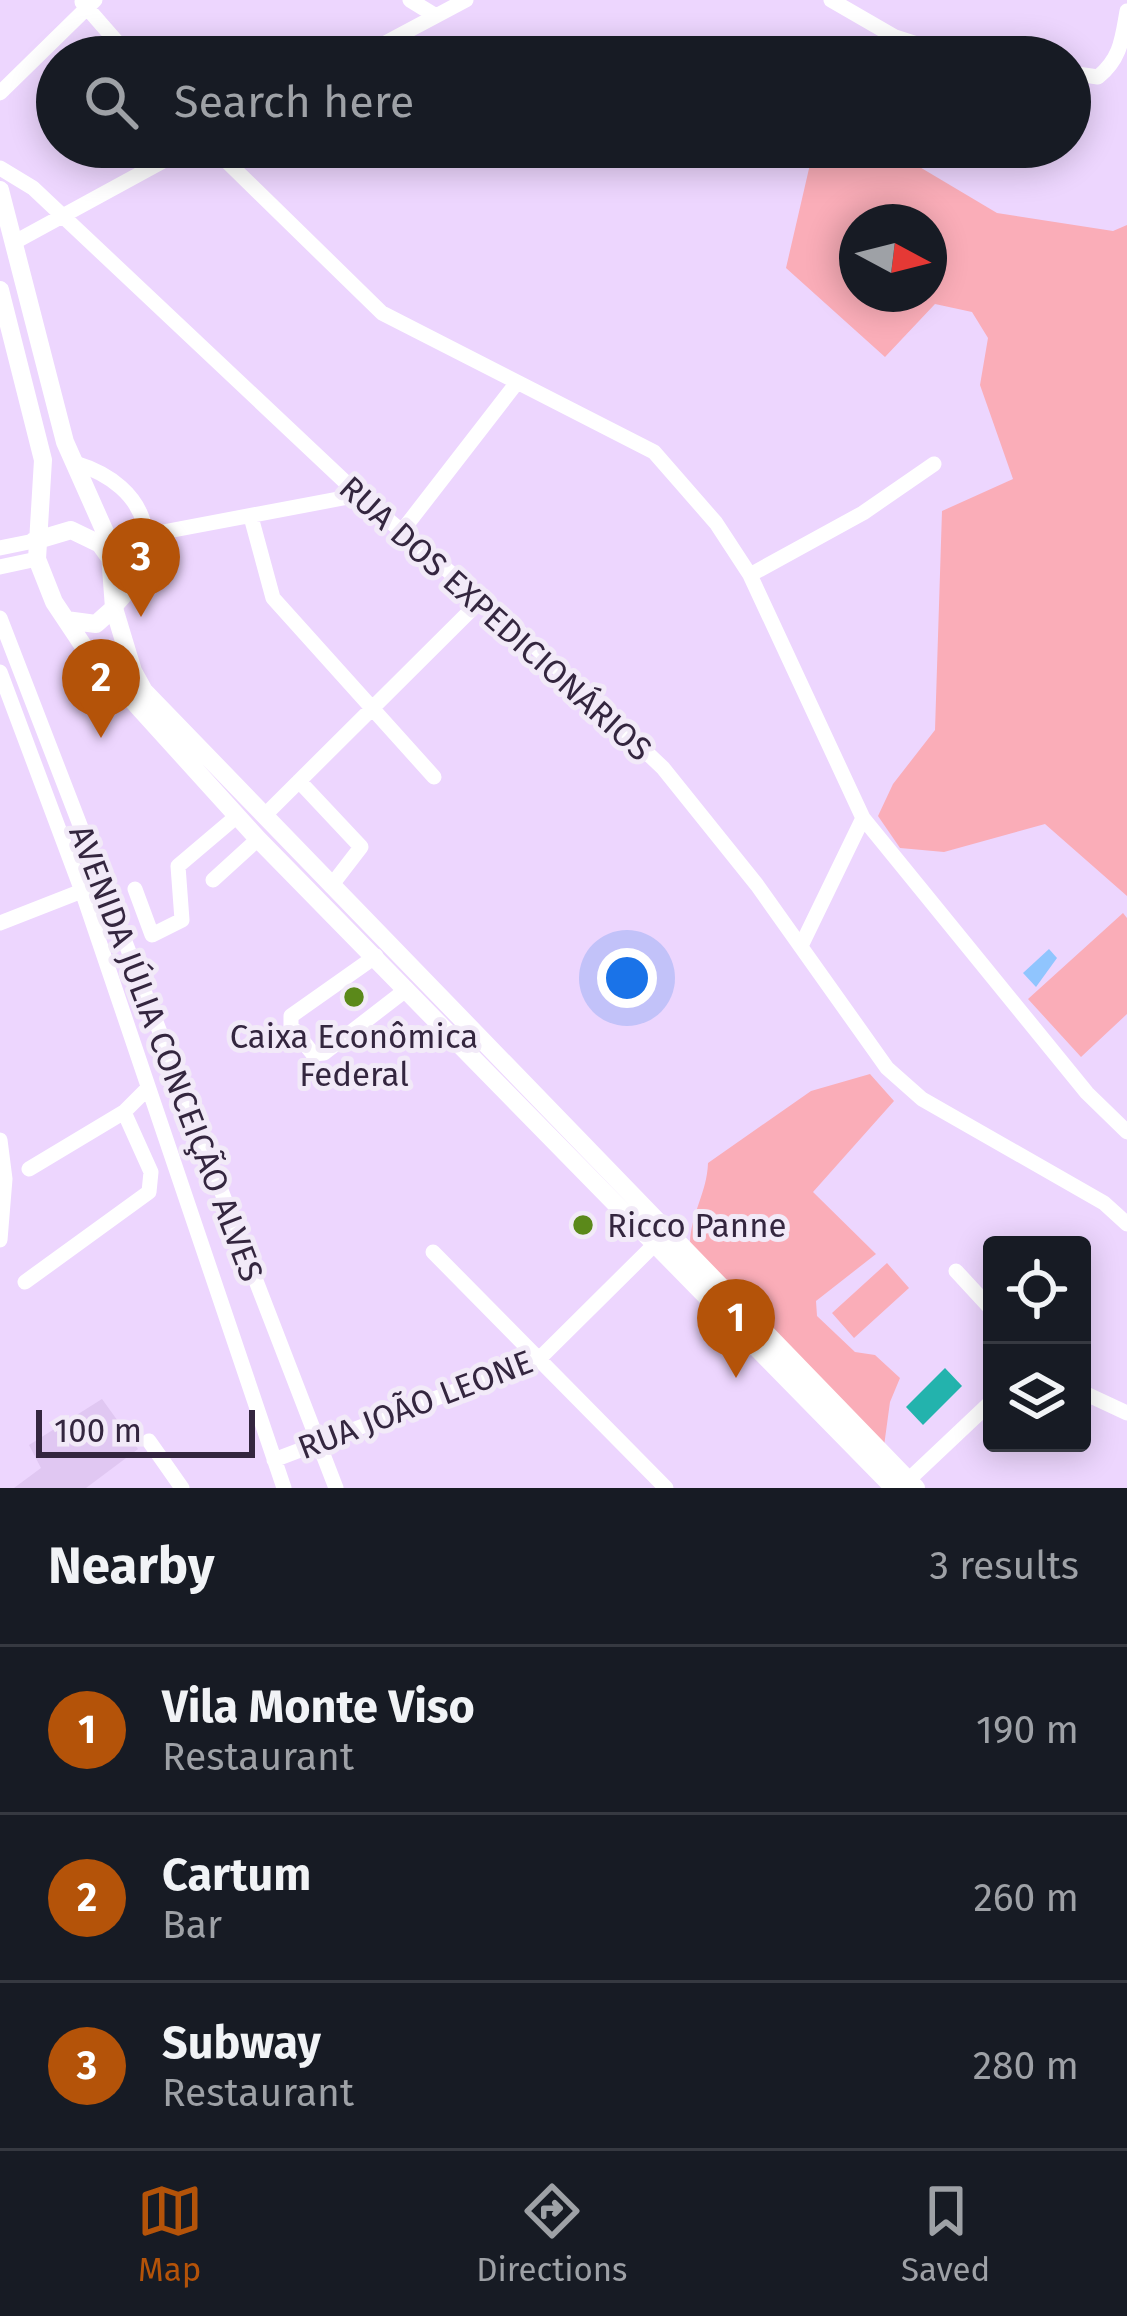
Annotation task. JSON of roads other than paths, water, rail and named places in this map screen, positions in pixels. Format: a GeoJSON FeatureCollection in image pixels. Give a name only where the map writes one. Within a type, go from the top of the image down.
{"type":"FeatureCollection","features":[{"type":"Feature","properties":{"kind":"main road"},"geometry":{"type":"LineString","coordinates":[[0,190],[75,463],[103,521],[113,562],[115,608],[133,671],[144,691],[905,1486]]}},
{"type":"Feature","properties":{"kind":"main road"},"geometry":{"type":"LineString","coordinates":[[0,290],[43,460],[35,550],[66,620],[117,689],[656,1243],[905,1486]]}},
{"type":"Feature","properties":{"kind":"main road"},"geometry":{"type":"LineString","coordinates":[[35,550],[71,530],[100,544],[113,562]]}},
{"type":"Feature","properties":{"kind":"main road"},"geometry":{"type":"LineString","coordinates":[[66,620],[96,624],[115,608]]}},
{"type":"Feature","properties":{"kind":"street"},"geometry":{"type":"LineString","coordinates":[[410,0],[436,16]]}},
{"type":"Feature","properties":{"kind":"street"},"geometry":{"type":"LineString","coordinates":[[398,36],[466,0]]}},
{"type":"Feature","properties":{"kind":"street"},"geometry":{"type":"LineString","coordinates":[[831,0],[892,36]]}},
{"type":"Feature","properties":{"kind":"street"},"geometry":{"type":"LineString","coordinates":[[55,36],[87,3],[113,36]]}},
{"type":"Feature","properties":{"kind":"street"},"geometry":{"type":"LineString","coordinates":[[1091,76],[1098,77],[1120,54],[1127,11]]}},
{"type":"Feature","properties":{"kind":"street"},"geometry":{"type":"LineString","coordinates":[[0,93],[36,56]]}},
{"type":"Feature","properties":{"kind":"street","name":"RUA DOS EXPEDICIONÁRIOS"},"geometry":{"type":"LineString","coordinates":[[0,168],[33,188],[359,495],[482,600],[663,768],[801,946],[887,1068],[922,1099],[1104,1203],[1127,1224]]}},
{"type":"Feature","properties":{"kind":"street"},"geometry":{"type":"LineString","coordinates":[[13,242],[150,168]]}},
{"type":"Feature","properties":{"kind":"street"},"geometry":{"type":"LineString","coordinates":[[234,168],[382,313],[654,452],[716,524],[750,575],[862,818],[1088,1094],[1127,1132]]}},
{"type":"Feature","properties":{"kind":"street"},"geometry":{"type":"LineString","coordinates":[[402,531],[515,385]]}},
{"type":"Feature","properties":{"kind":"street"},"geometry":{"type":"LineString","coordinates":[[75,463],[101,471],[124,489],[147,535],[142,574],[115,608]]}},
{"type":"Feature","properties":{"kind":"street"},"geometry":{"type":"LineString","coordinates":[[750,575],[863,513],[934,464]]}},
{"type":"Feature","properties":{"kind":"street"},"geometry":{"type":"LineString","coordinates":[[147,535],[359,495]]}},
{"type":"Feature","properties":{"kind":"street"},"geometry":{"type":"LineString","coordinates":[[251,517],[272,598],[434,777]]}},
{"type":"Feature","properties":{"kind":"street"},"geometry":{"type":"LineString","coordinates":[[0,548],[35,550]]}},
{"type":"Feature","properties":{"kind":"street"},"geometry":{"type":"LineString","coordinates":[[0,567],[35,550]]}},
{"type":"Feature","properties":{"kind":"street"},"geometry":{"type":"LineString","coordinates":[[264,817],[482,600]]}},
{"type":"Feature","properties":{"kind":"street","name":"AVENIDA JÚLIA CONCEIÇÃO ALVES"},"geometry":{"type":"LineString","coordinates":[[0,618],[336,1488]]}},
{"type":"Feature","properties":{"kind":"street","name":"AVENIDA JÚLIA CONCEIÇÃO ALVES"},"geometry":{"type":"LineString","coordinates":[[0,672],[6,703],[82,891],[284,1488]]}},
{"type":"Feature","properties":{"kind":"street"},"geometry":{"type":"LineString","coordinates":[[6,703],[32,700]]}},
{"type":"Feature","properties":{"kind":"street"},"geometry":{"type":"LineString","coordinates":[[299,781],[361,847],[331,886]]}},
{"type":"Feature","properties":{"kind":"street"},"geometry":{"type":"LineString","coordinates":[[134,890],[152,935],[182,920],[178,866],[237,816]]}},
{"type":"Feature","properties":{"kind":"street"},"geometry":{"type":"LineString","coordinates":[[801,946],[862,818]]}},
{"type":"Feature","properties":{"kind":"street"},"geometry":{"type":"LineString","coordinates":[[213,880],[258,839]]}},
{"type":"Feature","properties":{"kind":"street"},"geometry":{"type":"LineString","coordinates":[[0,923],[102,883]]}},
{"type":"Feature","properties":{"kind":"street"},"geometry":{"type":"LineString","coordinates":[[376,956],[291,1016],[290,1026],[314,1054],[324,1052],[407,989]]}},
{"type":"Feature","properties":{"kind":"street"},"geometry":{"type":"LineString","coordinates":[[29,1169],[124,1112],[148,1088]]}},
{"type":"Feature","properties":{"kind":"street"},"geometry":{"type":"LineString","coordinates":[[25,1282],[148,1192],[151,1172],[124,1112]]}},
{"type":"Feature","properties":{"kind":"street"},"geometry":{"type":"LineString","coordinates":[[0,1140],[5,1179],[0,1240]]}},
{"type":"Feature","properties":{"kind":"street","name":"RUA JOÃO LEONE"},"geometry":{"type":"LineString","coordinates":[[274,1460],[539,1359],[656,1243]]}},
{"type":"Feature","properties":{"kind":"street"},"geometry":{"type":"LineString","coordinates":[[434,1252],[666,1488]]}},
{"type":"Feature","properties":{"kind":"street"},"geometry":{"type":"LineString","coordinates":[[956,1271],[983,1300]]}},
{"type":"Feature","properties":{"kind":"street"},"geometry":{"type":"LineString","coordinates":[[1091,1396],[1127,1413]]}},
{"type":"Feature","properties":{"kind":"street"},"geometry":{"type":"LineString","coordinates":[[905,1486],[983,1410]]}},
{"type":"Feature","properties":{"kind":"street"},"geometry":{"type":"LineString","coordinates":[[149,1441],[182,1488]]}},
{"type":"Feature","properties":{"kind":"place","name":"Subway"},"geometry":{"type":"Point","coordinates":[141,617]}},
{"type":"Feature","properties":{"kind":"place","name":"Cartum"},"geometry":{"type":"Point","coordinates":[101,738]}},
{"type":"Feature","properties":{"kind":"place","name":"Caixa Econômica Federal"},"geometry":{"type":"Point","coordinates":[354,997]}},
{"type":"Feature","properties":{"kind":"place","name":"Ricco Panne"},"geometry":{"type":"Point","coordinates":[583,1225]}},
{"type":"Feature","properties":{"kind":"place","name":"Vila Monte Viso"},"geometry":{"type":"Point","coordinates":[736,1378]}}]}
